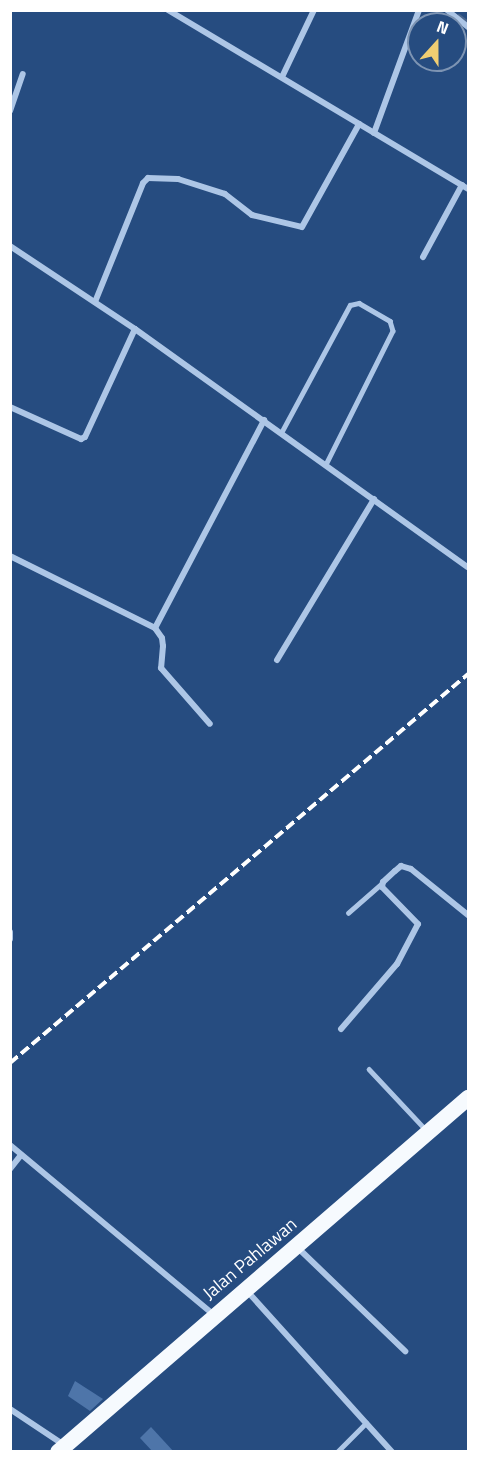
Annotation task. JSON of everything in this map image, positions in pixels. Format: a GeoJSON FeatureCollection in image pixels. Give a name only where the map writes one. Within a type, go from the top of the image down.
{"type":"FeatureCollection","features":[{"type":"Feature","properties":{"kind":"highway","name":"Jalan Pahlawan"},"geometry":{"type":"LineString","coordinates":[[61,1448],[468,1098]]}},
{"type":"Feature","properties":{"kind":"street"},"geometry":{"type":"LineString","coordinates":[[168,10],[468,189]]}},
{"type":"Feature","properties":{"kind":"street"},"geometry":{"type":"LineString","coordinates":[[282,77],[314,10]]}},
{"type":"Feature","properties":{"kind":"street"},"geometry":{"type":"LineString","coordinates":[[374,133],[419,10]]}},
{"type":"Feature","properties":{"kind":"street"},"geometry":{"type":"LineString","coordinates":[[447,10],[468,27]]}},
{"type":"Feature","properties":{"kind":"street"},"geometry":{"type":"LineString","coordinates":[[10,111],[24,74]]}},
{"type":"Feature","properties":{"kind":"street"},"geometry":{"type":"LineString","coordinates":[[95,302],[143,183],[148,178],[178,179],[225,194],[252,215],[302,227],[359,124]]}},
{"type":"Feature","properties":{"kind":"street"},"geometry":{"type":"LineString","coordinates":[[423,257],[462,184]]}},
{"type":"Feature","properties":{"kind":"street"},"geometry":{"type":"LineString","coordinates":[[10,246],[135,329],[468,567]]}},
{"type":"Feature","properties":{"kind":"street"},"geometry":{"type":"LineString","coordinates":[[10,407],[81,439],[85,437],[135,329]]}},
{"type":"Feature","properties":{"kind":"street"},"geometry":{"type":"LineString","coordinates":[[155,628],[264,420]]}},
{"type":"Feature","properties":{"kind":"street"},"geometry":{"type":"LineString","coordinates":[[277,660],[374,499]]}},
{"type":"Feature","properties":{"kind":"street"},"geometry":{"type":"LineString","coordinates":[[10,556],[155,628],[162,638],[161,668],[210,724]]}},
{"type":"Feature","properties":{"kind":"street"},"geometry":{"type":"LineString","coordinates":[[340,1029],[397,964],[418,924],[381,884],[400,866],[404,866],[468,915]]}},
{"type":"Feature","properties":{"kind":"street"},"geometry":{"type":"LineString","coordinates":[[10,932],[10,939]]}},
{"type":"Feature","properties":{"kind":"street"},"geometry":{"type":"LineString","coordinates":[[10,1145],[214,1315]]}},
{"type":"Feature","properties":{"kind":"street"},"geometry":{"type":"LineString","coordinates":[[10,1169],[21,1155]]}},
{"type":"Feature","properties":{"kind":"street"},"geometry":{"type":"LineString","coordinates":[[296,1245],[405,1351]]}},
{"type":"Feature","properties":{"kind":"street"},"geometry":{"type":"LineString","coordinates":[[245,1288],[392,1452]]}},
{"type":"Feature","properties":{"kind":"street"},"geometry":{"type":"LineString","coordinates":[[10,1410],[61,1448]]}},
{"type":"Feature","properties":{"kind":"lane"},"geometry":{"type":"LineString","coordinates":[[281,433],[350,305],[359,303],[390,321],[393,331],[326,465]]}},
{"type":"Feature","properties":{"kind":"lane"},"geometry":{"type":"LineString","coordinates":[[348,913],[381,884]]}},
{"type":"Feature","properties":{"kind":"lane"},"geometry":{"type":"LineString","coordinates":[[369,1069],[428,1132]]}},
{"type":"Feature","properties":{"kind":"lane"},"geometry":{"type":"LineString","coordinates":[[337,1452],[366,1423]]}},
{"type":"Feature","properties":{"kind":"building"},"geometry":{"type":"Polygon","coordinates":[[[75,1381],[103,1399],[90,1411],[68,1396],[75,1381]]]}},
{"type":"Feature","properties":{"kind":"building"},"geometry":{"type":"Polygon","coordinates":[[[151,1427],[174,1452],[153,1452],[140,1438],[151,1427]]]}},
{"type":"Feature","properties":{"kind":"railway"},"geometry":{"type":"LineString","coordinates":[[10,1063],[468,674]]}}]}
